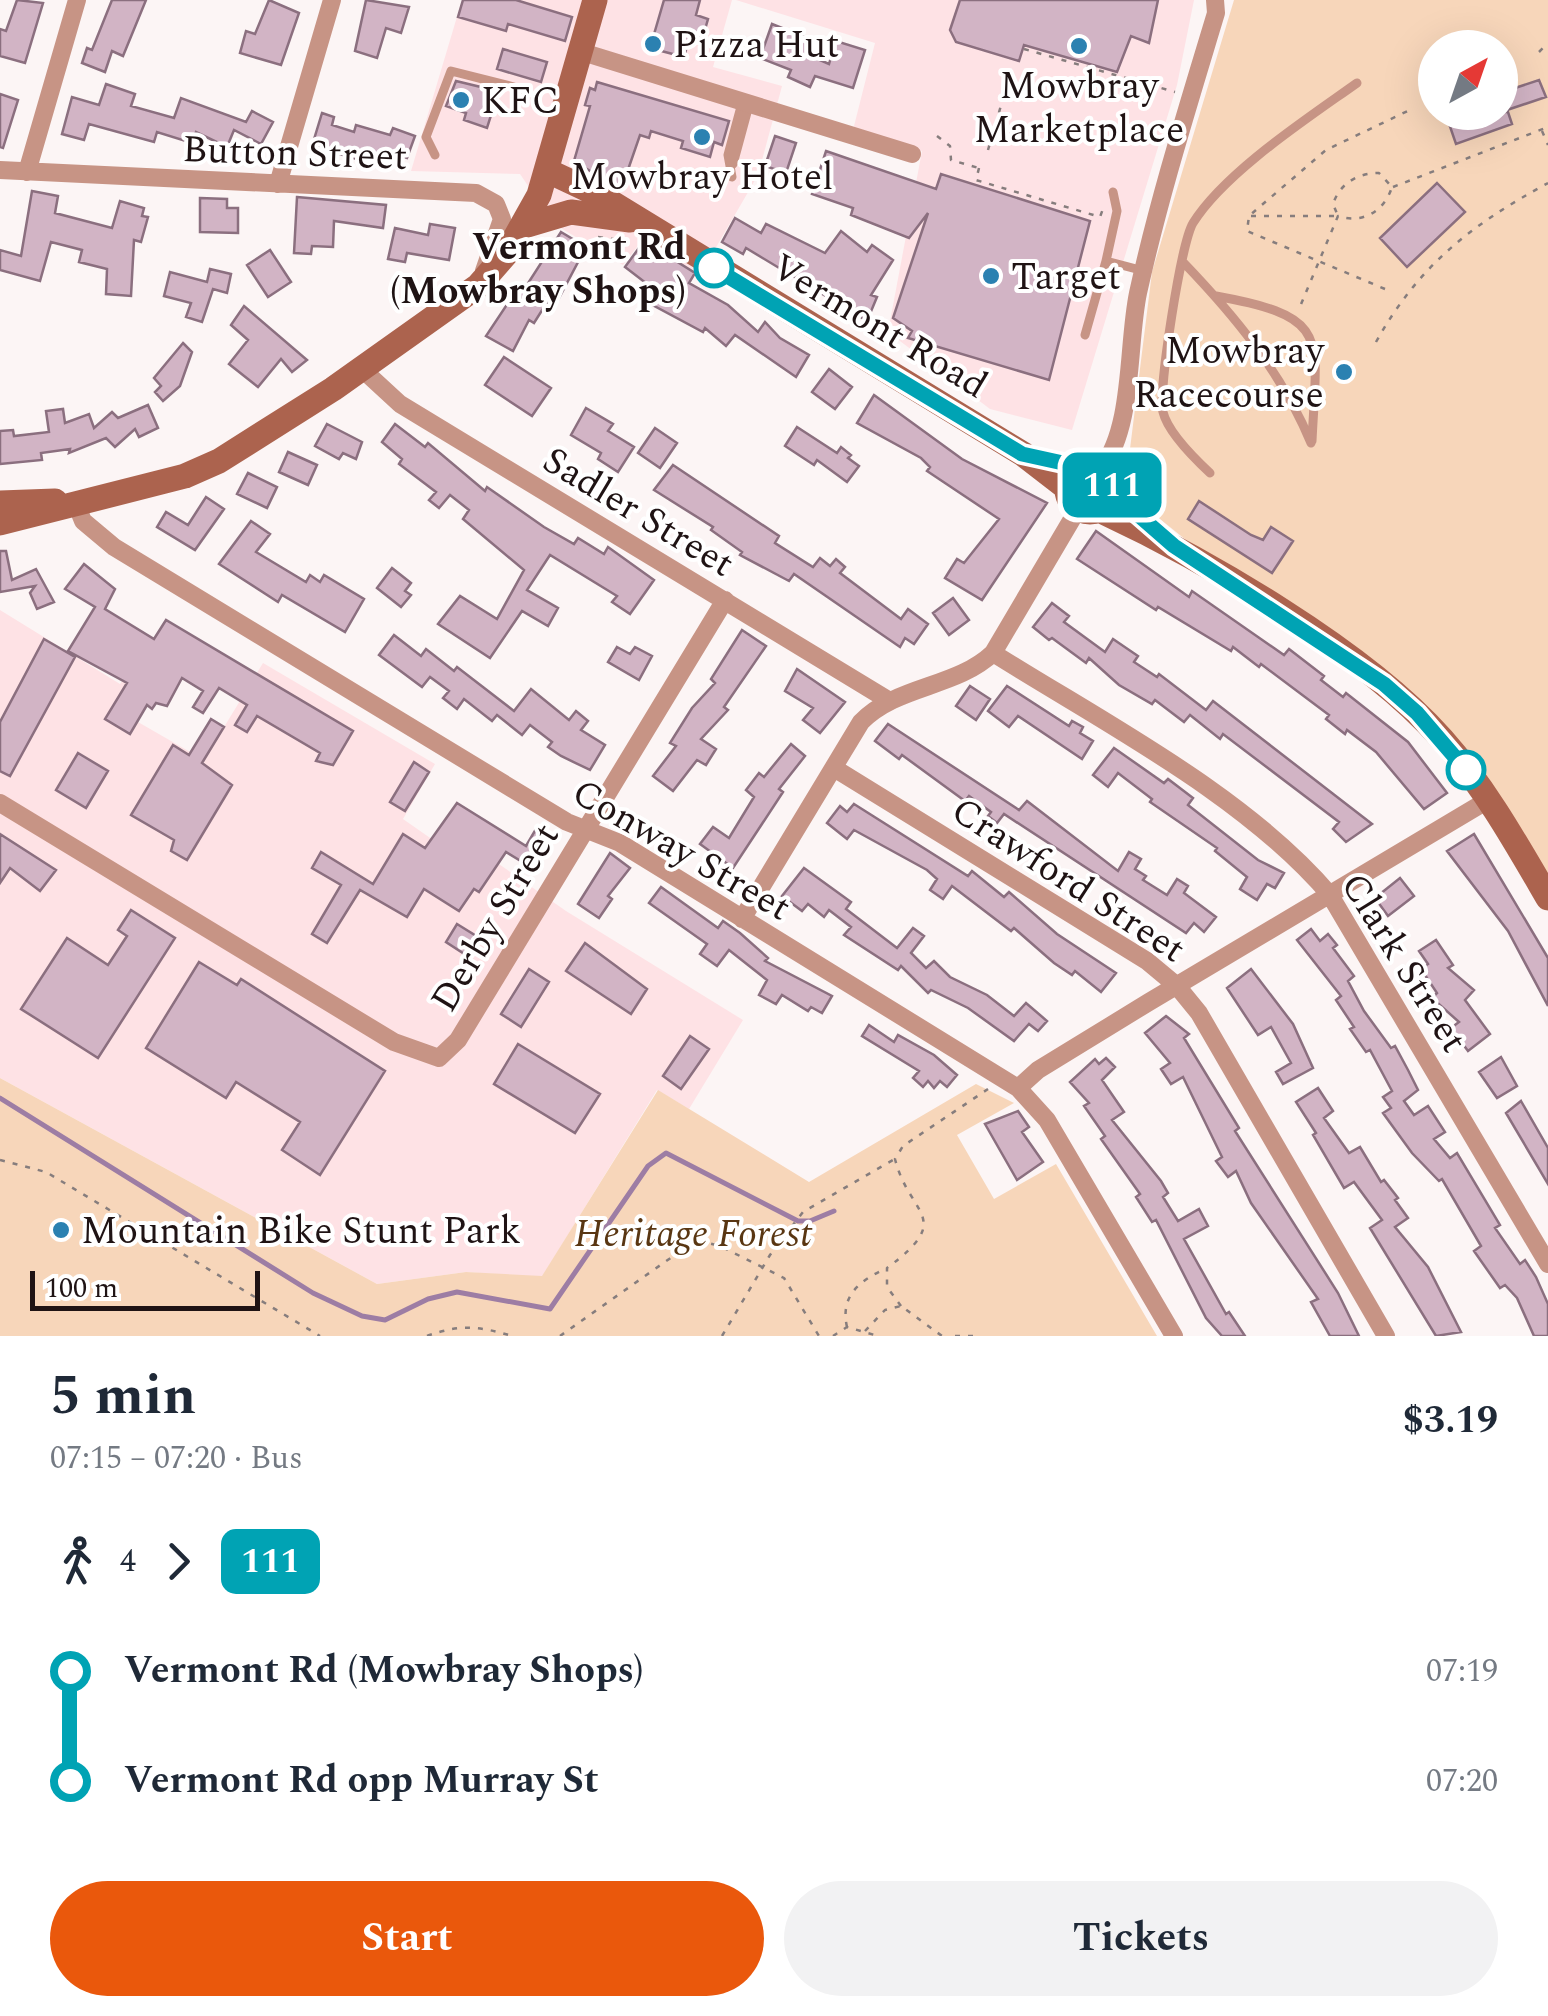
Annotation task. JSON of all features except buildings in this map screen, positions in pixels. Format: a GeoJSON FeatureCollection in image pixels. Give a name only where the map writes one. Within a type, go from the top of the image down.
{"type":"FeatureCollection","features":[{"type":"Feature","properties":{"kind":"street"},"geometry":{"type":"LineString","coordinates":[[27,172],[78,0]]}},
{"type":"Feature","properties":{"kind":"street"},"geometry":{"type":"LineString","coordinates":[[278,184],[332,0]]}},
{"type":"Feature","properties":{"kind":"street"},"geometry":{"type":"LineString","coordinates":[[0,524],[185,476],[219,461],[362,369],[478,286],[524,226],[545,178],[595,0]]}},
{"type":"Feature","properties":{"kind":"street"},"geometry":{"type":"LineString","coordinates":[[742,919],[861,722],[888,700],[973,668],[993,653],[1110,457],[1122,420],[1128,352],[1144,271],[1216,13],[1215,0]]}},
{"type":"Feature","properties":{"kind":"street"},"geometry":{"type":"LineString","coordinates":[[580,51],[912,154]]}},
{"type":"Feature","properties":{"kind":"street","name":"Button Street"},"geometry":{"type":"LineString","coordinates":[[0,170],[482,195],[501,214],[500,230],[478,286]]}},
{"type":"Feature","properties":{"kind":"street","name":"Vermont Road"},"geometry":{"type":"LineString","coordinates":[[545,178],[642,224],[1022,454],[1090,489],[1384,684],[1443,740],[1488,800],[1548,898]]}},
{"type":"Feature","properties":{"kind":"street"},"geometry":{"type":"LineString","coordinates":[[524,226],[572,212],[642,224]]}},
{"type":"Feature","properties":{"kind":"street","name":"Sadler Street"},"geometry":{"type":"LineString","coordinates":[[362,369],[400,404],[888,700]]}},
{"type":"Feature","properties":{"kind":"street"},"geometry":{"type":"LineString","coordinates":[[0,503],[76,502]]}},
{"type":"Feature","properties":{"kind":"street","name":"Conway Street"},"geometry":{"type":"LineString","coordinates":[[76,502],[83,521],[114,547],[567,822],[620,843],[1018,1088],[1047,1120],[1174,1336]]}},
{"type":"Feature","properties":{"kind":"street","name":"Derby Street"},"geometry":{"type":"LineString","coordinates":[[0,803],[394,1042],[439,1058],[458,1040],[724,600]]}},
{"type":"Feature","properties":{"kind":"street","name":"Clark Street"},"geometry":{"type":"LineString","coordinates":[[993,653],[1208,788],[1314,877],[1330,895],[1548,1264]]}},
{"type":"Feature","properties":{"kind":"street","name":"Crawford Street"},"geometry":{"type":"LineString","coordinates":[[834,768],[1147,961],[1177,986],[1198,1013],[1386,1336]]}},
{"type":"Feature","properties":{"kind":"street"},"geometry":{"type":"LineString","coordinates":[[1018,1088],[1038,1070],[1488,800]]}},
{"type":"Feature","properties":{"kind":"lane"},"geometry":{"type":"LineString","coordinates":[[434,154],[426,137],[451,71],[520,93]]}},
{"type":"Feature","properties":{"kind":"lane"},"geometry":{"type":"LineString","coordinates":[[1210,472],[1194,459],[1163,413],[1182,261],[1192,224],[1233,180],[1292,129],[1357,84]]}},
{"type":"Feature","properties":{"kind":"lane"},"geometry":{"type":"LineString","coordinates":[[732,176],[749,105]]}},
{"type":"Feature","properties":{"kind":"lane"},"geometry":{"type":"LineString","coordinates":[[1085,334],[1106,261],[1116,207],[1112,192]]}},
{"type":"Feature","properties":{"kind":"lane"},"geometry":{"type":"LineString","coordinates":[[1106,261],[1144,271]]}},
{"type":"Feature","properties":{"kind":"lane"},"geometry":{"type":"LineString","coordinates":[[1182,261],[1262,352],[1295,404],[1312,444],[1316,357],[1311,335],[1296,318],[1275,308],[1216,296]]}},
{"type":"Feature","properties":{"kind":"path"},"geometry":{"type":"LineString","coordinates":[[1548,44],[1539,52],[1548,52]]}},
{"type":"Feature","properties":{"kind":"path"},"geometry":{"type":"LineString","coordinates":[[1024,48],[1177,92]]}},
{"type":"Feature","properties":{"kind":"path"},"geometry":{"type":"LineString","coordinates":[[988,150],[1009,78]]}},
{"type":"Feature","properties":{"kind":"path"},"geometry":{"type":"LineString","coordinates":[[1385,289],[1247,231],[1250,216],[1326,150],[1414,108]]}},
{"type":"Feature","properties":{"kind":"path"},"geometry":{"type":"LineString","coordinates":[[1250,216],[1338,216],[1352,220],[1367,217],[1380,209],[1392,188],[1548,127]]}},
{"type":"Feature","properties":{"kind":"path"},"geometry":{"type":"LineString","coordinates":[[1542,129],[1548,145]]}},
{"type":"Feature","properties":{"kind":"path"},"geometry":{"type":"LineString","coordinates":[[937,136],[950,146],[951,160],[981,168],[976,180],[1100,217],[1104,205],[1116,207]]}},
{"type":"Feature","properties":{"kind":"path"},"geometry":{"type":"LineString","coordinates":[[1296,318],[1338,216],[1333,204],[1350,180],[1379,173],[1392,188]]}},
{"type":"Feature","properties":{"kind":"path"},"geometry":{"type":"LineString","coordinates":[[1376,342],[1400,300],[1442,252],[1548,183]]}},
{"type":"Feature","properties":{"kind":"path"},"geometry":{"type":"LineString","coordinates":[[722,1336],[762,1268],[816,1200],[895,1158],[902,1146],[994,1085]]}},
{"type":"Feature","properties":{"kind":"path"},"geometry":{"type":"LineString","coordinates":[[846,1327],[844,1314],[856,1285],[914,1248],[923,1232],[924,1217],[895,1158]]}},
{"type":"Feature","properties":{"kind":"path"},"geometry":{"type":"LineString","coordinates":[[0,1160],[46,1172],[320,1336]]}},
{"type":"Feature","properties":{"kind":"path"},"geometry":{"type":"LineString","coordinates":[[560,1336],[696,1240],[784,1278],[819,1336]]}},
{"type":"Feature","properties":{"kind":"path"},"geometry":{"type":"LineString","coordinates":[[887,1268],[887,1287],[901,1306],[942,1336]]}},
{"type":"Feature","properties":{"kind":"path"},"geometry":{"type":"LineString","coordinates":[[865,1330],[885,1310],[901,1306]]}},
{"type":"Feature","properties":{"kind":"path"},"geometry":{"type":"LineString","coordinates":[[426,1336],[456,1326],[478,1326],[512,1336]]}},
{"type":"Feature","properties":{"kind":"path"},"geometry":{"type":"LineString","coordinates":[[832,1336],[846,1327],[878,1336]]}},
{"type":"Feature","properties":{"kind":"path"},"geometry":{"type":"LineString","coordinates":[[955,1336],[976,1336]]}},
{"type":"Feature","properties":{"kind":"shaded area"},"geometry":{"type":"Polygon","coordinates":[[[462,0],[732,0],[713,67],[782,86],[758,175],[715,249],[692,274],[644,238],[623,265],[554,224],[520,174],[411,171],[462,0]]]}},
{"type":"Feature","properties":{"kind":"shaded area"},"geometry":{"type":"Polygon","coordinates":[[[736,0],[1194,0],[1177,85],[1072,430],[990,409],[888,332],[922,151],[853,130],[875,43],[736,0]]]}},
{"type":"Feature","properties":{"kind":"shaded area"},"geometry":{"type":"Polygon","coordinates":[[[0,610],[120,684],[123,680],[151,698],[138,722],[204,760],[263,663],[435,764],[403,819],[456,856],[466,841],[566,911],[743,1020],[689,1109],[657,1090],[542,1277],[466,1272],[377,1284],[0,1078],[0,610]]]}},
{"type":"Feature","properties":{"kind":"green space","name":"Mowbray Racecourse"},"geometry":{"type":"Polygon","coordinates":[[[1234,0],[1548,0],[1548,876],[1512,826],[1323,627],[1186,540],[1140,503],[1127,473],[1152,272],[1234,0]]]}},
{"type":"Feature","properties":{"kind":"green space","name":"Heritage Forest"},"geometry":{"type":"Polygon","coordinates":[[[0,1078],[377,1284],[466,1272],[542,1276],[658,1090],[809,1182],[976,1084],[1014,1103],[957,1135],[994,1199],[1056,1164],[1157,1336],[0,1336],[0,1078]]]}},
{"type":"Feature","properties":{"kind":"waterway"},"geometry":{"type":"LineString","coordinates":[[0,1098],[313,1293],[362,1316],[385,1320],[428,1299],[457,1292],[550,1309],[648,1166],[666,1153],[798,1221],[810,1221],[834,1211]]}},
{"type":"Feature","properties":{"kind":"bus line","name":"111"},"geometry":{"type":"LineString","coordinates":[[714,268],[1022,454],[1104,472],[1111,481],[1112,492],[1174,546],[1350,658],[1384,684],[1443,740],[1466,770]]}},
{"type":"Feature","properties":{"kind":"place","name":"Pizza Hut"},"geometry":{"type":"Point","coordinates":[653,44]}},
{"type":"Feature","properties":{"kind":"place","name":"Mowbray Marketplace"},"geometry":{"type":"Point","coordinates":[1079,46]}},
{"type":"Feature","properties":{"kind":"place","name":"KFC"},"geometry":{"type":"Point","coordinates":[461,100]}},
{"type":"Feature","properties":{"kind":"place","name":"Mowbray Hotel"},"geometry":{"type":"Point","coordinates":[702,137]}},
{"type":"Feature","properties":{"kind":"place","name":"Vermont Rd (Mowbray Shops)"},"geometry":{"type":"Point","coordinates":[714,268]}},
{"type":"Feature","properties":{"kind":"place","name":"Target"},"geometry":{"type":"Point","coordinates":[991,276]}},
{"type":"Feature","properties":{"kind":"place","name":"Mowbray Racecourse"},"geometry":{"type":"Point","coordinates":[1344,372]}},
{"type":"Feature","properties":{"kind":"place","name":"Mountain Bike Stunt Park"},"geometry":{"type":"Point","coordinates":[61,1230]}}]}
